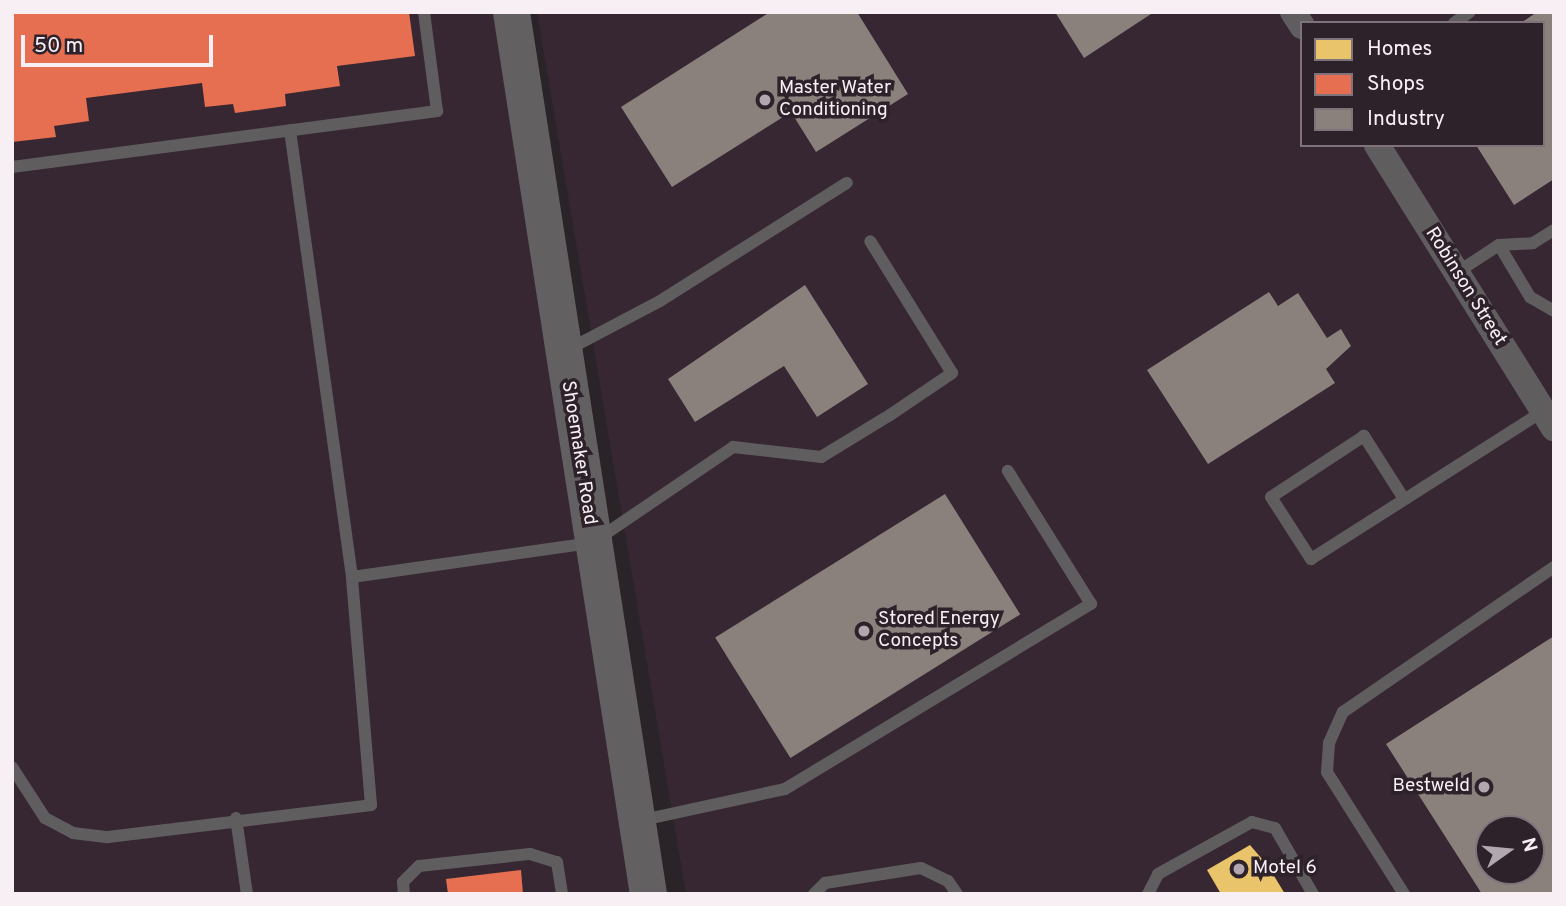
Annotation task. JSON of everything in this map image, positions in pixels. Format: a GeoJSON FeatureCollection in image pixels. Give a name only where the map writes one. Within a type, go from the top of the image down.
{"type":"FeatureCollection","features":[{"type":"Feature","properties":{"kind":"street","name":"Shoemaker Road"},"geometry":{"type":"LineString","coordinates":[[510,12],[648,894]]}},
{"type":"Feature","properties":{"kind":"street","name":"Robinson Street"},"geometry":{"type":"LineString","coordinates":[[1378,147],[1548,419]]}},
{"type":"Feature","properties":{"kind":"lane"},"geometry":{"type":"LineString","coordinates":[[12,167],[437,111],[424,12]]}},
{"type":"Feature","properties":{"kind":"lane"},"geometry":{"type":"LineString","coordinates":[[12,767],[45,818],[73,833],[108,837],[236,818],[371,805],[352,577],[290,130]]}},
{"type":"Feature","properties":{"kind":"lane"},"geometry":{"type":"LineString","coordinates":[[562,352],[660,300],[847,183]]}},
{"type":"Feature","properties":{"kind":"lane"},"geometry":{"type":"LineString","coordinates":[[1456,273],[1499,245],[1533,243],[1554,230]]}},
{"type":"Feature","properties":{"kind":"lane"},"geometry":{"type":"LineString","coordinates":[[352,577],[592,543],[721,453],[749,445],[821,457],[952,373],[870,241]]}},
{"type":"Feature","properties":{"kind":"lane"},"geometry":{"type":"LineString","coordinates":[[1499,245],[1530,297],[1554,311]]}},
{"type":"Feature","properties":{"kind":"lane"},"geometry":{"type":"LineString","coordinates":[[1404,499],[1364,436],[1271,497],[1311,559],[1404,499],[1548,419]]}},
{"type":"Feature","properties":{"kind":"lane"},"geometry":{"type":"LineString","coordinates":[[636,821],[785,789],[1091,604],[1008,471]]}},
{"type":"Feature","properties":{"kind":"lane"},"geometry":{"type":"LineString","coordinates":[[1404,894],[1327,772],[1329,743],[1343,712],[1554,568]]}},
{"type":"Feature","properties":{"kind":"lane"},"geometry":{"type":"LineString","coordinates":[[236,818],[247,894]]}},
{"type":"Feature","properties":{"kind":"lane"},"geometry":{"type":"LineString","coordinates":[[1148,894],[1158,874],[1252,822],[1275,828],[1313,894]]}},
{"type":"Feature","properties":{"kind":"lane"},"geometry":{"type":"LineString","coordinates":[[404,894],[403,882],[419,866],[530,854],[557,862],[562,894]]}},
{"type":"Feature","properties":{"kind":"lane"},"geometry":{"type":"LineString","coordinates":[[814,894],[825,883],[921,868],[948,881],[957,894]]}},
{"type":"Feature","properties":{"kind":"shaded area"},"geometry":{"type":"Polygon","coordinates":[[[12,12],[511,12],[633,894],[12,894],[12,12]]]}},
{"type":"Feature","properties":{"kind":"shaded area"},"geometry":{"type":"Polygon","coordinates":[[[537,12],[1554,12],[1554,894],[686,894],[537,12]]]}},
{"type":"Feature","properties":{"kind":"building: Homes","name":"Motel 6"},"geometry":{"type":"Polygon","coordinates":[[[1250,845],[1268,866],[1285,894],[1221,894],[1207,870],[1250,845]]]}},
{"type":"Feature","properties":{"kind":"building: Shops"},"geometry":{"type":"Polygon","coordinates":[[[12,12],[409,12],[415,56],[337,66],[340,86],[285,94],[286,106],[235,113],[233,104],[205,107],[202,83],[86,98],[89,121],[54,126],[56,137],[12,142],[12,12]]]}},
{"type":"Feature","properties":{"kind":"building: Shops"},"geometry":{"type":"Polygon","coordinates":[[[521,870],[523,894],[448,894],[446,879],[521,870]]]}},
{"type":"Feature","properties":{"kind":"building: Industry","name":"Master Water Conditioning"},"geometry":{"type":"Polygon","coordinates":[[[770,12],[857,12],[908,94],[816,152],[791,112],[672,187],[621,107],[770,12]]]}},
{"type":"Feature","properties":{"kind":"building: Industry"},"geometry":{"type":"Polygon","coordinates":[[[1055,12],[1154,12],[1084,58],[1055,12]]]}},
{"type":"Feature","properties":{"kind":"building: Industry"},"geometry":{"type":"Polygon","coordinates":[[[1537,12],[1554,12],[1554,179],[1514,205],[1477,147],[1545,147],[1545,21],[1524,21],[1537,12]]]}},
{"type":"Feature","properties":{"kind":"building: Industry"},"geometry":{"type":"Polygon","coordinates":[[[805,285],[868,384],[817,417],[784,366],[695,422],[668,379],[805,285]]]}},
{"type":"Feature","properties":{"kind":"building: Industry"},"geometry":{"type":"Polygon","coordinates":[[[1269,292],[1278,306],[1298,293],[1327,338],[1341,329],[1351,346],[1326,369],[1335,383],[1208,464],[1147,370],[1269,292]]]}},
{"type":"Feature","properties":{"kind":"building: Industry","name":"Stored Energy Concepts"},"geometry":{"type":"Polygon","coordinates":[[[945,494],[1020,614],[790,758],[715,638],[945,494]]]}},
{"type":"Feature","properties":{"kind":"building: Industry","name":"Bestweld"},"geometry":{"type":"Polygon","coordinates":[[[1554,636],[1554,894],[1482,894],[1476,885],[1545,885],[1545,815],[1475,815],[1475,883],[1386,744],[1554,636]]]}},
{"type":"Feature","properties":{"kind":"place","name":"Master Water Conditioning"},"geometry":{"type":"Point","coordinates":[765,100]}},
{"type":"Feature","properties":{"kind":"place","name":"Stored Energy Concepts"},"geometry":{"type":"Point","coordinates":[864,631]}},
{"type":"Feature","properties":{"kind":"place","name":"Bestweld"},"geometry":{"type":"Point","coordinates":[1484,787]}},
{"type":"Feature","properties":{"kind":"place","name":"Motel 6"},"geometry":{"type":"Point","coordinates":[1239,869]}}]}
